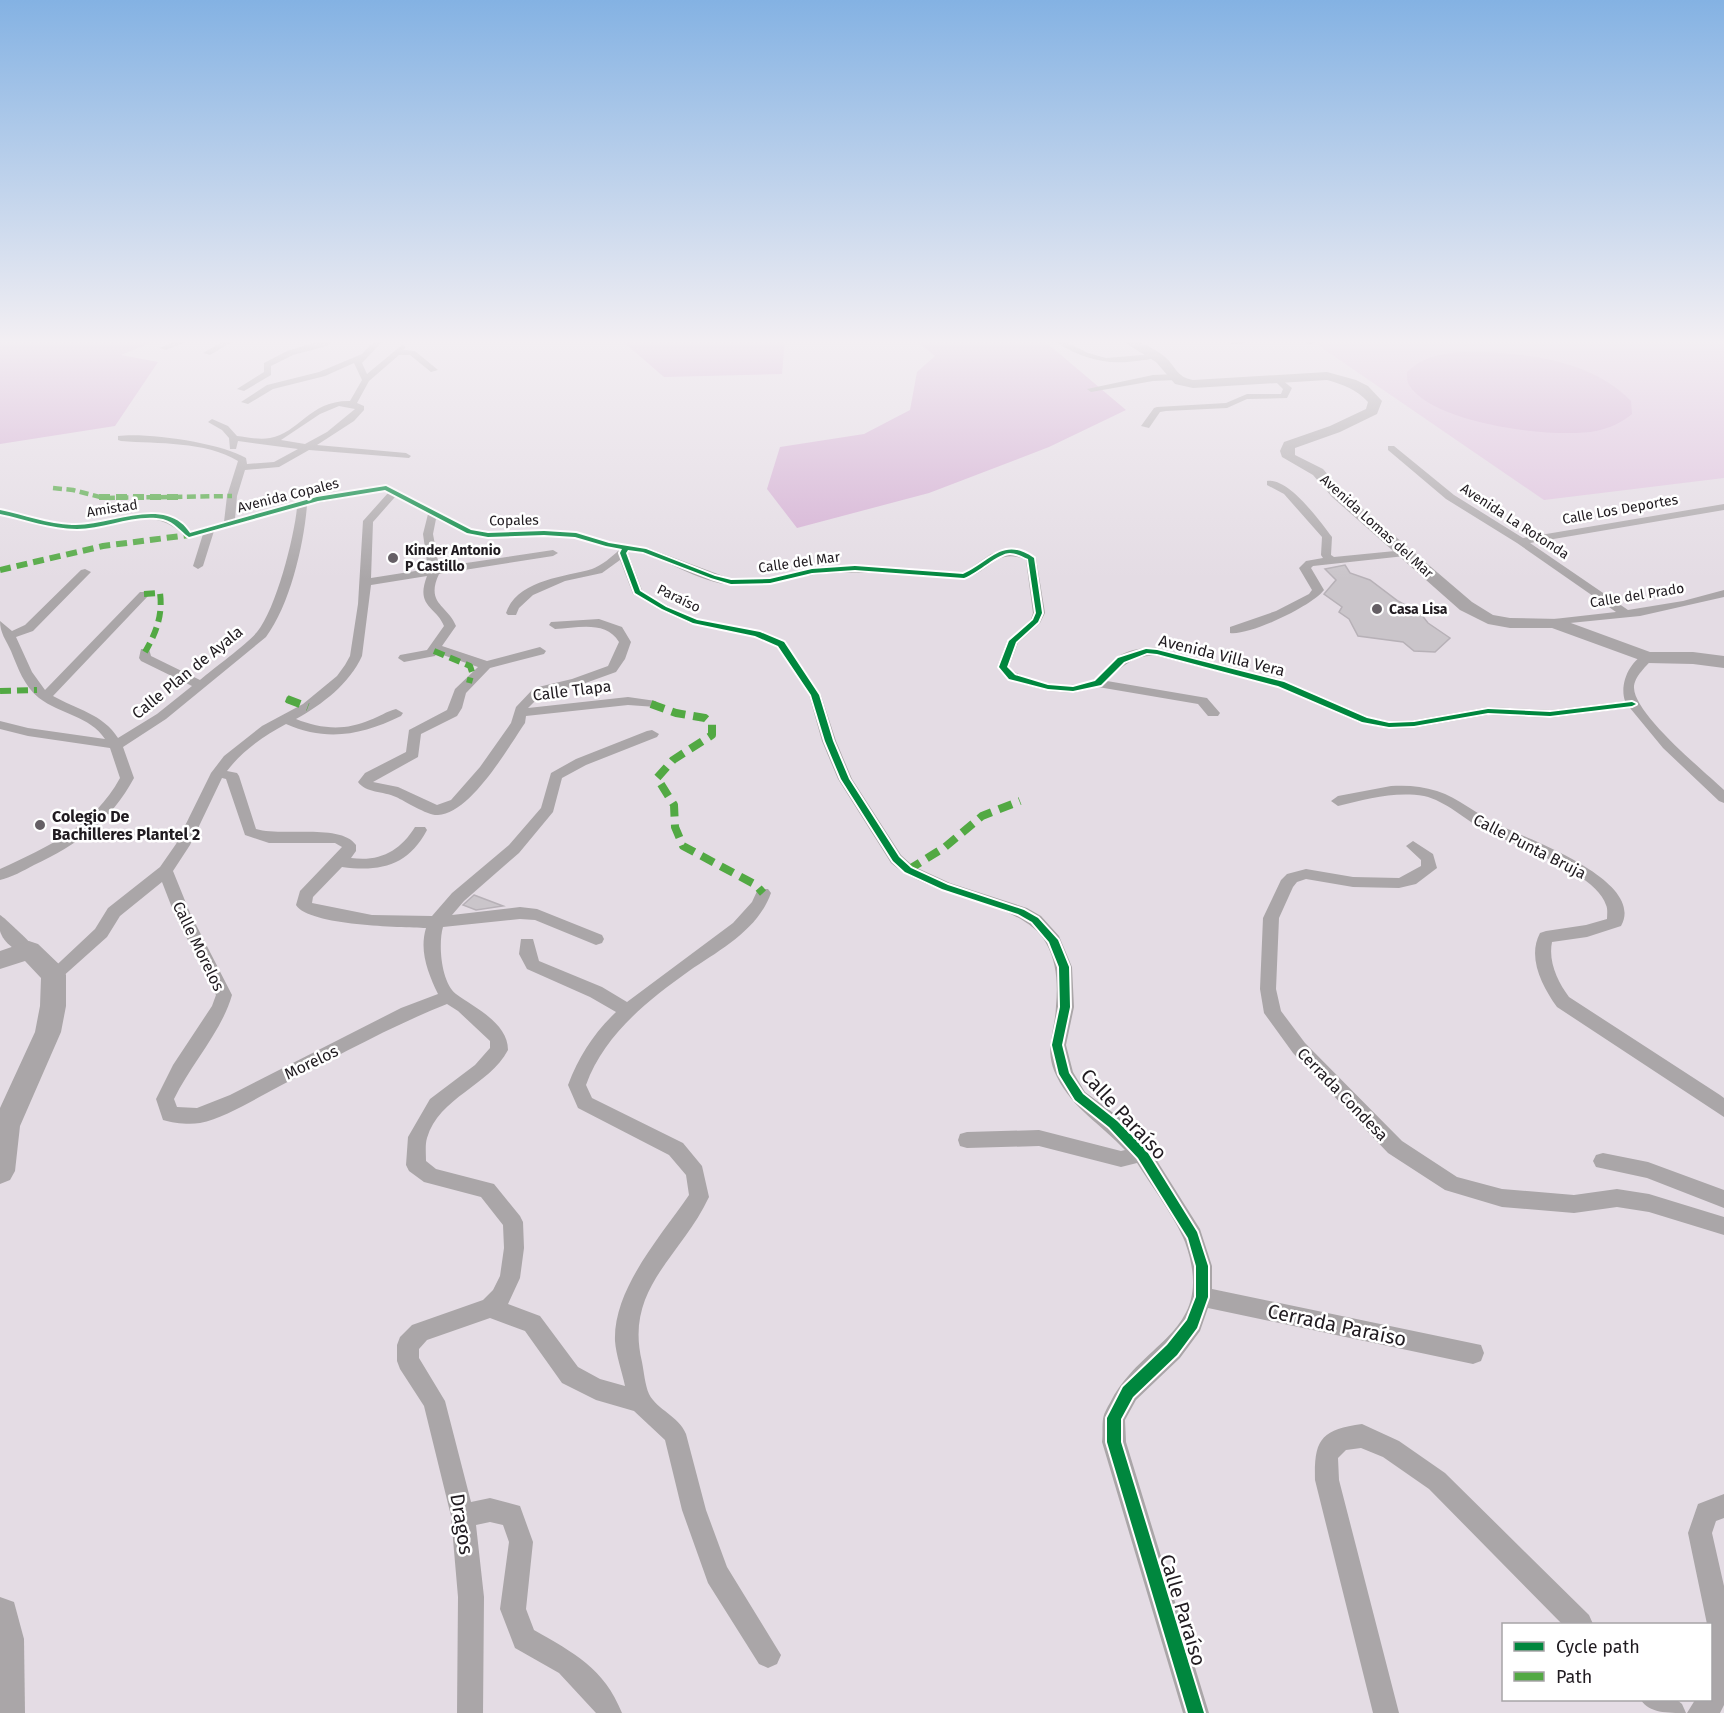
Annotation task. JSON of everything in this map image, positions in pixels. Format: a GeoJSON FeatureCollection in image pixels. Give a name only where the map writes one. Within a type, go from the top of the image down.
{"type":"FeatureCollection","features":[{"type":"Feature","properties":{"kind":"main road","name":"Avenida Lomas del Mar"},"geometry":{"type":"LineString","coordinates":[[1359,419],[1289,445],[1287,451],[1289,457],[1318,472],[1337,494],[1466,606],[1488,619],[1510,623],[1554,623],[1648,657]]}},
{"type":"Feature","properties":{"kind":"main road"},"geometry":{"type":"LineString","coordinates":[[1648,657],[1693,658],[1724,662]]}},
{"type":"Feature","properties":{"kind":"main road"},"geometry":{"type":"LineString","coordinates":[[0,960],[29,950],[54,975],[53,1006],[48,1032],[6,1126],[0,1171]]}},
{"type":"Feature","properties":{"kind":"main road"},"geometry":{"type":"LineString","coordinates":[[0,1616],[5,1639],[5,1713]]}},
{"type":"Feature","properties":{"kind":"street"},"geometry":{"type":"LineString","coordinates":[[268,441],[277,439],[309,419]]}},
{"type":"Feature","properties":{"kind":"street"},"geometry":{"type":"LineString","coordinates":[[241,467],[276,465],[330,434],[351,419]]}},
{"type":"Feature","properties":{"kind":"street"},"geometry":{"type":"LineString","coordinates":[[1146,426],[1151,419]]}},
{"type":"Feature","properties":{"kind":"street"},"geometry":{"type":"LineString","coordinates":[[212,422],[225,428],[234,438],[406,456]]}},
{"type":"Feature","properties":{"kind":"street"},"geometry":{"type":"LineString","coordinates":[[121,438],[215,448],[243,459],[232,496],[229,525]]}},
{"type":"Feature","properties":{"kind":"street"},"geometry":{"type":"LineString","coordinates":[[232,453],[234,438]]}},
{"type":"Feature","properties":{"kind":"street","name":"Avenida La Rotonda"},"geometry":{"type":"LineString","coordinates":[[1391,448],[1450,497],[1521,541],[1626,614]]}},
{"type":"Feature","properties":{"kind":"street"},"geometry":{"type":"LineString","coordinates":[[1270,483],[1288,492],[1327,537],[1326,555],[1331,561]]}},
{"type":"Feature","properties":{"kind":"street","name":"Avenida Copales"},"geometry":{"type":"LineString","coordinates":[[189,536],[302,503],[386,488],[394,492]]}},
{"type":"Feature","properties":{"kind":"street"},"geometry":{"type":"LineString","coordinates":[[54,975],[101,933],[114,912],[165,871],[183,845],[218,773],[229,759],[249,741],[308,707],[324,695],[351,666],[356,656],[366,582],[368,521],[394,492]]}},
{"type":"Feature","properties":{"kind":"street","name":"Copales"},"geometry":{"type":"LineString","coordinates":[[394,492],[469,532],[488,535],[563,533],[608,545]]}},
{"type":"Feature","properties":{"kind":"street","name":"Calle Plan de Ayala"},"geometry":{"type":"LineString","coordinates":[[117,750],[201,685],[265,630],[286,574],[302,518],[302,503]]}},
{"type":"Feature","properties":{"kind":"street","name":"Calle Los Deportes"},"geometry":{"type":"LineString","coordinates":[[1521,541],[1724,507]]}},
{"type":"Feature","properties":{"kind":"street","name":"Amistad"},"geometry":{"type":"LineString","coordinates":[[0,512],[73,527],[158,515],[184,527],[189,536]]}},
{"type":"Feature","properties":{"kind":"street"},"geometry":{"type":"LineString","coordinates":[[404,658],[424,655],[435,649],[450,626],[449,621],[434,608],[430,597],[430,578],[434,573],[427,537],[430,519],[434,512]]}},
{"type":"Feature","properties":{"kind":"street"},"geometry":{"type":"LineString","coordinates":[[198,566],[209,531]]}},
{"type":"Feature","properties":{"kind":"street","name":"Calle del Mar"},"geometry":{"type":"LineString","coordinates":[[608,545],[625,550],[644,550],[731,582],[770,581],[812,571],[855,568],[964,576],[974,572],[1001,551],[1022,553],[1031,558],[1039,607],[1036,621],[1013,641],[1003,667],[1012,676],[1048,687],[1073,689],[1098,683]]}},
{"type":"Feature","properties":{"kind":"street"},"geometry":{"type":"LineString","coordinates":[[512,613],[518,602],[529,592],[562,578],[598,571],[625,550]]}},
{"type":"Feature","properties":{"kind":"street","name":"Paraíso"},"geometry":{"type":"LineString","coordinates":[[625,550],[637,592],[694,622],[757,634]]}},
{"type":"Feature","properties":{"kind":"street"},"geometry":{"type":"LineString","coordinates":[[1234,630],[1296,608],[1316,595],[1318,590],[1305,568],[1310,563],[1405,553]]}},
{"type":"Feature","properties":{"kind":"street"},"geometry":{"type":"LineString","coordinates":[[366,582],[434,573],[491,561],[553,554]]}},
{"type":"Feature","properties":{"kind":"street"},"geometry":{"type":"LineString","coordinates":[[0,875],[67,843],[95,822],[123,788],[127,778],[117,750],[101,725],[37,690],[24,673],[4,630],[29,628],[85,572]]}},
{"type":"Feature","properties":{"kind":"street","name":"Calle del Prado"},"geometry":{"type":"LineString","coordinates":[[1554,623],[1626,614],[1706,599],[1724,593]]}},
{"type":"Feature","properties":{"kind":"street"},"geometry":{"type":"LineString","coordinates":[[46,696],[144,594]]}},
{"type":"Feature","properties":{"kind":"street"},"geometry":{"type":"LineString","coordinates":[[520,713],[522,707],[538,691],[576,682],[612,669],[619,659],[625,642],[618,630],[609,625],[555,625]]}},
{"type":"Feature","properties":{"kind":"street","name":"Calle Paraíso"},"geometry":{"type":"LineString","coordinates":[[757,634],[781,644],[815,695],[829,741],[844,778],[896,859],[908,870],[923,878],[1021,912],[1035,920],[1053,939],[1064,967],[1065,1006],[1057,1045],[1064,1074],[1079,1096],[1113,1124],[1142,1154],[1193,1236],[1202,1266],[1202,1297],[1192,1324],[1172,1350],[1128,1392],[1114,1418],[1114,1442],[1196,1713]]}},
{"type":"Feature","properties":{"kind":"street"},"geometry":{"type":"LineString","coordinates":[[435,649],[486,665],[540,651]]}},
{"type":"Feature","properties":{"kind":"street","name":"Avenida Villa Vera"},"geometry":{"type":"LineString","coordinates":[[1098,683],[1121,660],[1146,651],[1281,684],[1365,720],[1389,725],[1414,724],[1488,711],[1550,714],[1632,704]]}},
{"type":"Feature","properties":{"kind":"street"},"geometry":{"type":"LineString","coordinates":[[145,652],[145,658],[201,685]]}},
{"type":"Feature","properties":{"kind":"street"},"geometry":{"type":"LineString","coordinates":[[1648,657],[1635,671],[1628,689],[1632,704],[1647,724],[1724,798]]}},
{"type":"Feature","properties":{"kind":"street","name":"Calle Tlapa"},"geometry":{"type":"LineString","coordinates":[[486,665],[482,672],[460,691],[458,705],[451,713],[414,732],[413,754],[370,776],[365,782],[368,785],[393,790],[437,811],[456,803],[485,770],[518,723],[520,713],[628,702],[651,704]]}},
{"type":"Feature","properties":{"kind":"street"},"geometry":{"type":"LineString","coordinates":[[1098,683],[1202,701],[1213,713]]}},
{"type":"Feature","properties":{"kind":"street"},"geometry":{"type":"LineString","coordinates":[[286,719],[306,729],[325,733],[346,732],[371,726],[396,713]]}},
{"type":"Feature","properties":{"kind":"street"},"geometry":{"type":"LineString","coordinates":[[0,725],[117,750]]}},
{"type":"Feature","properties":{"kind":"street"},"geometry":{"type":"LineString","coordinates":[[652,734],[580,762],[556,776],[551,788],[552,795],[548,809],[514,849],[458,897],[436,922],[431,939],[435,970],[448,997],[464,1006],[499,1039],[499,1050],[481,1070],[437,1104],[417,1137],[416,1165],[431,1176],[487,1190],[513,1222],[514,1248],[510,1278],[500,1297],[490,1308],[532,1323],[570,1375],[596,1389],[640,1401],[675,1434],[694,1510],[717,1574],[768,1655]]}},
{"type":"Feature","properties":{"kind":"street"},"geometry":{"type":"LineString","coordinates":[[218,773],[232,776],[235,780],[237,798],[250,832],[269,838],[338,838],[349,846],[349,851],[305,894],[303,905],[312,910],[372,921],[436,922],[520,914],[537,915],[596,939]]}},
{"type":"Feature","properties":{"kind":"street","name":"Calle Punta Bruja"},"geometry":{"type":"LineString","coordinates":[[1338,801],[1380,791],[1425,792],[1448,800],[1491,828],[1567,862],[1587,874],[1600,885],[1615,904],[1617,912],[1615,922],[1587,931],[1546,937],[1542,942],[1551,987],[1563,1002],[1721,1101]]}},
{"type":"Feature","properties":{"kind":"street"},"geometry":{"type":"LineString","coordinates":[[339,861],[374,866],[383,864],[411,845],[420,830]]}},
{"type":"Feature","properties":{"kind":"street","name":"Cerrada Condesa"},"geometry":{"type":"LineString","coordinates":[[1413,846],[1428,858],[1429,867],[1411,880],[1399,883],[1353,882],[1306,874],[1292,878],[1287,884],[1271,918],[1268,989],[1273,1013],[1299,1048],[1395,1148],[1452,1184],[1502,1198],[1574,1204],[1617,1198],[1628,1199],[1649,1203],[1724,1226]]}},
{"type":"Feature","properties":{"kind":"street","name":"Calle Morelos"},"geometry":{"type":"LineString","coordinates":[[165,871],[182,912],[224,994],[220,1008],[179,1070],[165,1099],[170,1114]]}},
{"type":"Feature","properties":{"kind":"street"},"geometry":{"type":"LineString","coordinates":[[640,1401],[626,1341],[630,1307],[647,1273],[699,1197],[695,1172],[676,1149],[585,1103],[576,1085],[582,1066],[600,1041],[628,1011],[671,975],[740,927],[762,900],[763,893]]}},
{"type":"Feature","properties":{"kind":"street"},"geometry":{"type":"LineString","coordinates":[[0,921],[16,941],[29,950]]}},
{"type":"Feature","properties":{"kind":"street"},"geometry":{"type":"LineString","coordinates":[[527,944],[527,954],[534,965],[596,992],[628,1011]]}},
{"type":"Feature","properties":{"kind":"street","name":"Morelos"},"geometry":{"type":"LineString","coordinates":[[170,1114],[198,1116],[236,1100],[407,1013],[448,997]]}},
{"type":"Feature","properties":{"kind":"street"},"geometry":{"type":"LineString","coordinates":[[967,1140],[1040,1138],[1121,1159],[1142,1154]]}},
{"type":"Feature","properties":{"kind":"street"},"geometry":{"type":"LineString","coordinates":[[1603,1161],[1647,1170],[1724,1199]]}},
{"type":"Feature","properties":{"kind":"street","name":"Cerrada Paraíso"},"geometry":{"type":"LineString","coordinates":[[1202,1297],[1473,1353]]}},
{"type":"Feature","properties":{"kind":"street","name":"Dragos"},"geometry":{"type":"LineString","coordinates":[[470,1713],[471,1597],[464,1516],[434,1401],[408,1362],[408,1345],[420,1332],[490,1308]]}},
{"type":"Feature","properties":{"kind":"street"},"geometry":{"type":"LineString","coordinates":[[1386,1713],[1327,1480],[1326,1453],[1340,1439],[1362,1436],[1391,1449],[1437,1481],[1579,1623]]}},
{"type":"Feature","properties":{"kind":"street"},"geometry":{"type":"LineString","coordinates":[[1700,1713],[1713,1702],[1724,1644],[1700,1533],[1707,1514],[1724,1506]]}},
{"type":"Feature","properties":{"kind":"street"},"geometry":{"type":"LineString","coordinates":[[464,1516],[490,1510],[512,1515],[520,1542],[513,1609],[524,1639],[568,1664],[603,1699],[609,1713]]}},
{"type":"Feature","properties":{"kind":"street"},"geometry":{"type":"LineString","coordinates":[[1655,1701],[1673,1713]]}},
{"type":"Feature","properties":{"kind":"shaded area"},"geometry":{"type":"Polygon","coordinates":[[[0,419],[120,419],[115,426],[0,444],[0,419]]]}},
{"type":"Feature","properties":{"kind":"shaded area"},"geometry":{"type":"Polygon","coordinates":[[[893,419],[1107,419],[1049,447],[929,493],[797,528],[767,489],[780,447],[864,434],[893,419]]]}},
{"type":"Feature","properties":{"kind":"shaded area"},"geometry":{"type":"Polygon","coordinates":[[[1426,419],[1724,419],[1724,478],[1544,500],[1426,419]]]}},
{"type":"Feature","properties":{"kind":"shaded area"},"geometry":{"type":"Polygon","coordinates":[[[1468,419],[1625,419],[1596,431],[1577,433],[1525,430],[1468,419]]]}},
{"type":"Feature","properties":{"kind":"building","name":"Casa Lisa"},"geometry":{"type":"Polygon","coordinates":[[[1345,565],[1350,573],[1370,580],[1398,601],[1421,614],[1428,623],[1450,638],[1435,652],[1414,651],[1403,642],[1358,636],[1349,619],[1339,612],[1342,607],[1324,594],[1336,580],[1325,569],[1345,565]]]}},
{"type":"Feature","properties":{"kind":"building"},"geometry":{"type":"Polygon","coordinates":[[[474,895],[503,906],[476,910],[463,905],[474,895]]]}},
{"type":"Feature","properties":{"kind":"marked path"},"geometry":{"type":"LineString","coordinates":[[53,488],[73,490],[104,498],[232,496]]}},
{"type":"Feature","properties":{"kind":"marked path"},"geometry":{"type":"LineString","coordinates":[[0,570],[103,546],[189,535]]}},
{"type":"Feature","properties":{"kind":"marked path"},"geometry":{"type":"LineString","coordinates":[[144,594],[160,593],[161,601],[158,624],[145,652]]}},
{"type":"Feature","properties":{"kind":"marked path"},"geometry":{"type":"LineString","coordinates":[[434,651],[470,666],[472,672],[469,683]]}},
{"type":"Feature","properties":{"kind":"marked path"},"geometry":{"type":"LineString","coordinates":[[0,691],[37,690]]}},
{"type":"Feature","properties":{"kind":"marked path"},"geometry":{"type":"LineString","coordinates":[[286,699],[308,707]]}},
{"type":"Feature","properties":{"kind":"marked path"},"geometry":{"type":"LineString","coordinates":[[651,704],[676,713],[705,718],[712,724],[712,735],[666,765],[657,778],[674,805],[675,827],[683,846],[756,885],[763,893]]}},
{"type":"Feature","properties":{"kind":"marked path"},"geometry":{"type":"LineString","coordinates":[[908,870],[945,847],[982,816],[1020,801]]}},
{"type":"Feature","properties":{"kind":"cycle path"},"geometry":{"type":"LineString","coordinates":[[0,512],[73,527],[88,527],[135,517],[165,517],[178,523],[189,535],[317,499],[386,488],[469,532],[488,535],[544,533],[576,535],[608,545],[644,550],[731,582],[770,581],[812,571],[855,568],[964,576],[995,556],[1010,551],[1031,558],[1039,613],[1036,621],[1013,641],[1003,667],[1012,677],[1048,687],[1073,689],[1098,683],[1121,660],[1146,651],[1281,684],[1365,720],[1389,725],[1414,724],[1488,711],[1550,714],[1632,704]]}},
{"type":"Feature","properties":{"kind":"cycle path"},"geometry":{"type":"LineString","coordinates":[[626,547],[623,553],[637,592],[664,608],[695,622],[757,634],[781,644],[815,695],[829,741],[845,779],[896,859],[908,870],[945,887],[1021,912],[1035,920],[1053,940],[1064,967],[1065,1007],[1057,1045],[1064,1074],[1079,1097],[1113,1124],[1142,1154],[1193,1236],[1202,1266],[1202,1297],[1192,1324],[1172,1350],[1128,1392],[1114,1418],[1114,1442],[1196,1713]]}},
{"type":"Feature","properties":{"kind":"place","name":"Kinder Antonio P Castillo"},"geometry":{"type":"Point","coordinates":[393,558]}},
{"type":"Feature","properties":{"kind":"place","name":"Casa Lisa"},"geometry":{"type":"Point","coordinates":[1377,609]}},
{"type":"Feature","properties":{"kind":"place","name":"Colegio De Bachilleres Plantel 2"},"geometry":{"type":"Point","coordinates":[40,825]}}]}
